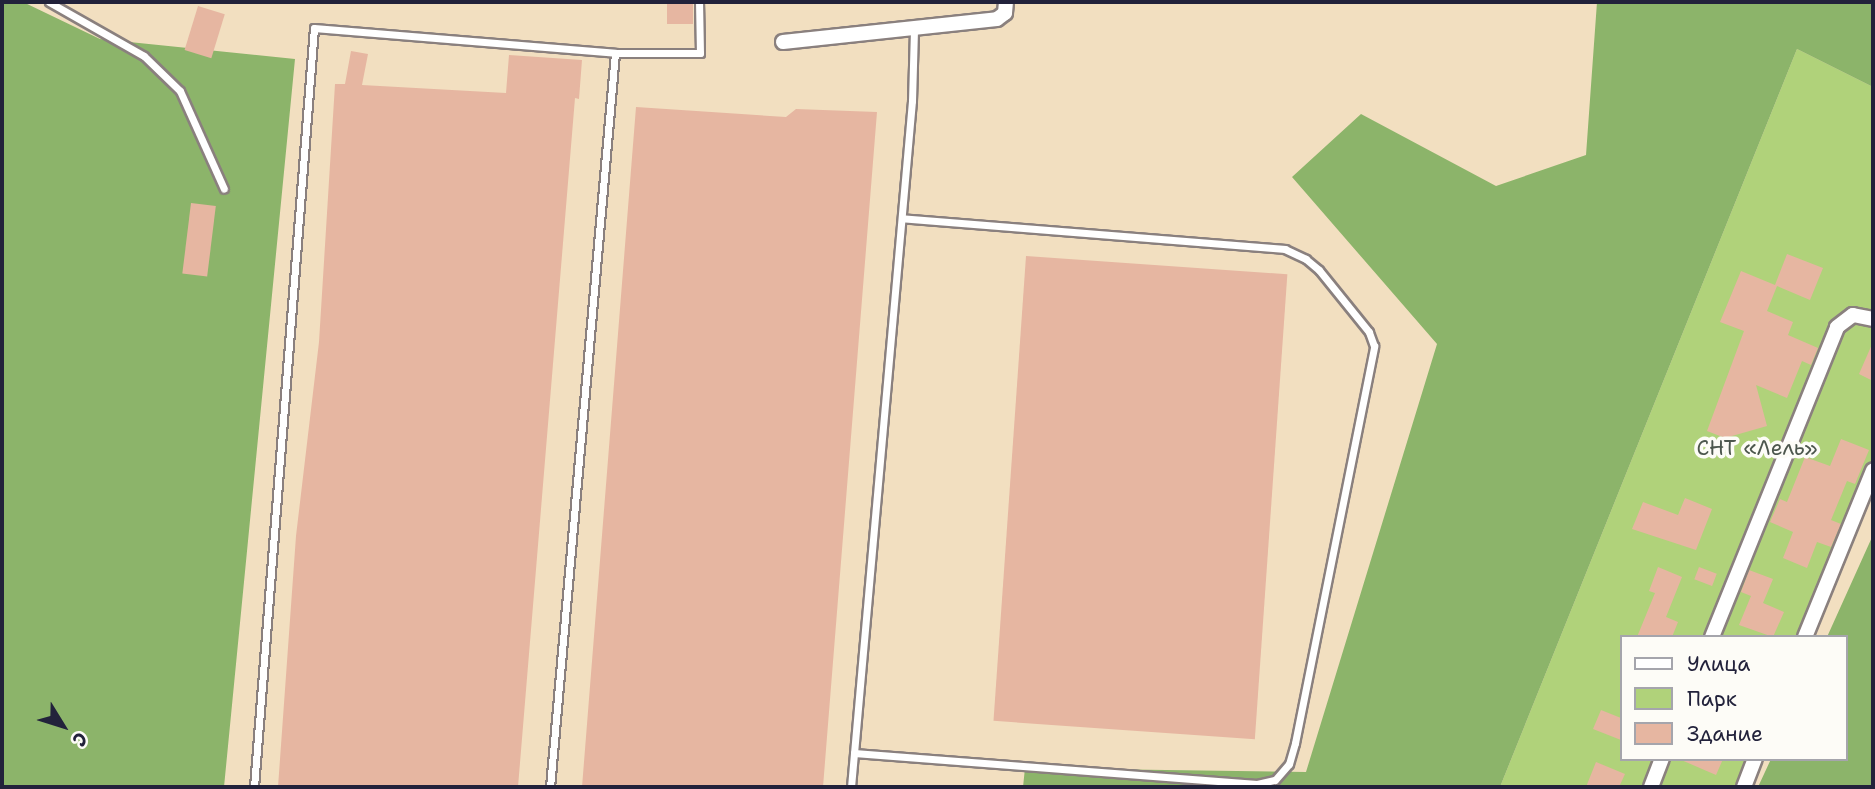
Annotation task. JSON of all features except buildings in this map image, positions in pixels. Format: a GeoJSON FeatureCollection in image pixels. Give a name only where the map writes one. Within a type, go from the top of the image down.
{"type":"FeatureCollection","features":[{"type":"Feature","properties":{"kind":"street"},"geometry":{"type":"LineString","coordinates":[[783,41],[997,19],[1005,13],[1006,2]]}},
{"type":"Feature","properties":{"kind":"street"},"geometry":{"type":"LineString","coordinates":[[1713,635],[1837,327],[1853,315],[1873,319]]}},
{"type":"Feature","properties":{"kind":"street"},"geometry":{"type":"LineString","coordinates":[[1806,635],[1873,470]]}},
{"type":"Feature","properties":{"kind":"street"},"geometry":{"type":"LineString","coordinates":[[1651,787],[1661,761]]}},
{"type":"Feature","properties":{"kind":"street"},"geometry":{"type":"LineString","coordinates":[[1744,787],[1754,761]]}},
{"type":"Feature","properties":{"kind":"lane"},"geometry":{"type":"LineString","coordinates":[[49,2],[144,56],[180,91],[223,189]]}},
{"type":"Feature","properties":{"kind":"lane"},"geometry":{"type":"LineString","coordinates":[[254,787],[314,28],[615,53],[700,53],[699,2]]}},
{"type":"Feature","properties":{"kind":"lane"},"geometry":{"type":"LineString","coordinates":[[851,787],[902,218],[914,27]]}},
{"type":"Feature","properties":{"kind":"lane"},"geometry":{"type":"LineString","coordinates":[[550,787],[615,53]]}},
{"type":"Feature","properties":{"kind":"lane"},"geometry":{"type":"LineString","coordinates":[[854,753],[1257,784],[1275,780],[1289,764],[1295,743],[1374,346],[1369,332],[1319,271],[1306,258],[1285,249],[902,218]]}},
{"type":"Feature","properties":{"kind":"green space"},"geometry":{"type":"Polygon","coordinates":[[[2,2],[23,2],[100,39],[295,59],[224,787],[2,787],[2,2]]]}},
{"type":"Feature","properties":{"kind":"green space"},"geometry":{"type":"Polygon","coordinates":[[[1597,2],[1873,2],[1873,87],[1797,49],[1500,787],[1023,787],[1025,768],[1306,772],[1437,344],[1292,177],[1361,114],[1496,186],[1586,155],[1597,2]]]}},
{"type":"Feature","properties":{"kind":"green space","name":"СНТ «Лель»"},"geometry":{"type":"Polygon","coordinates":[[[1797,49],[1873,87],[1873,461],[1801,635],[1619,635],[1619,761],[1749,761],[1738,787],[1500,787],[1797,49]]]}},
{"type":"Feature","properties":{"kind":"green space"},"geometry":{"type":"Polygon","coordinates":[[[1873,535],[1873,787],[1758,787],[1770,761],[1847,761],[1847,635],[1828,635],[1873,535]]]}}]}
